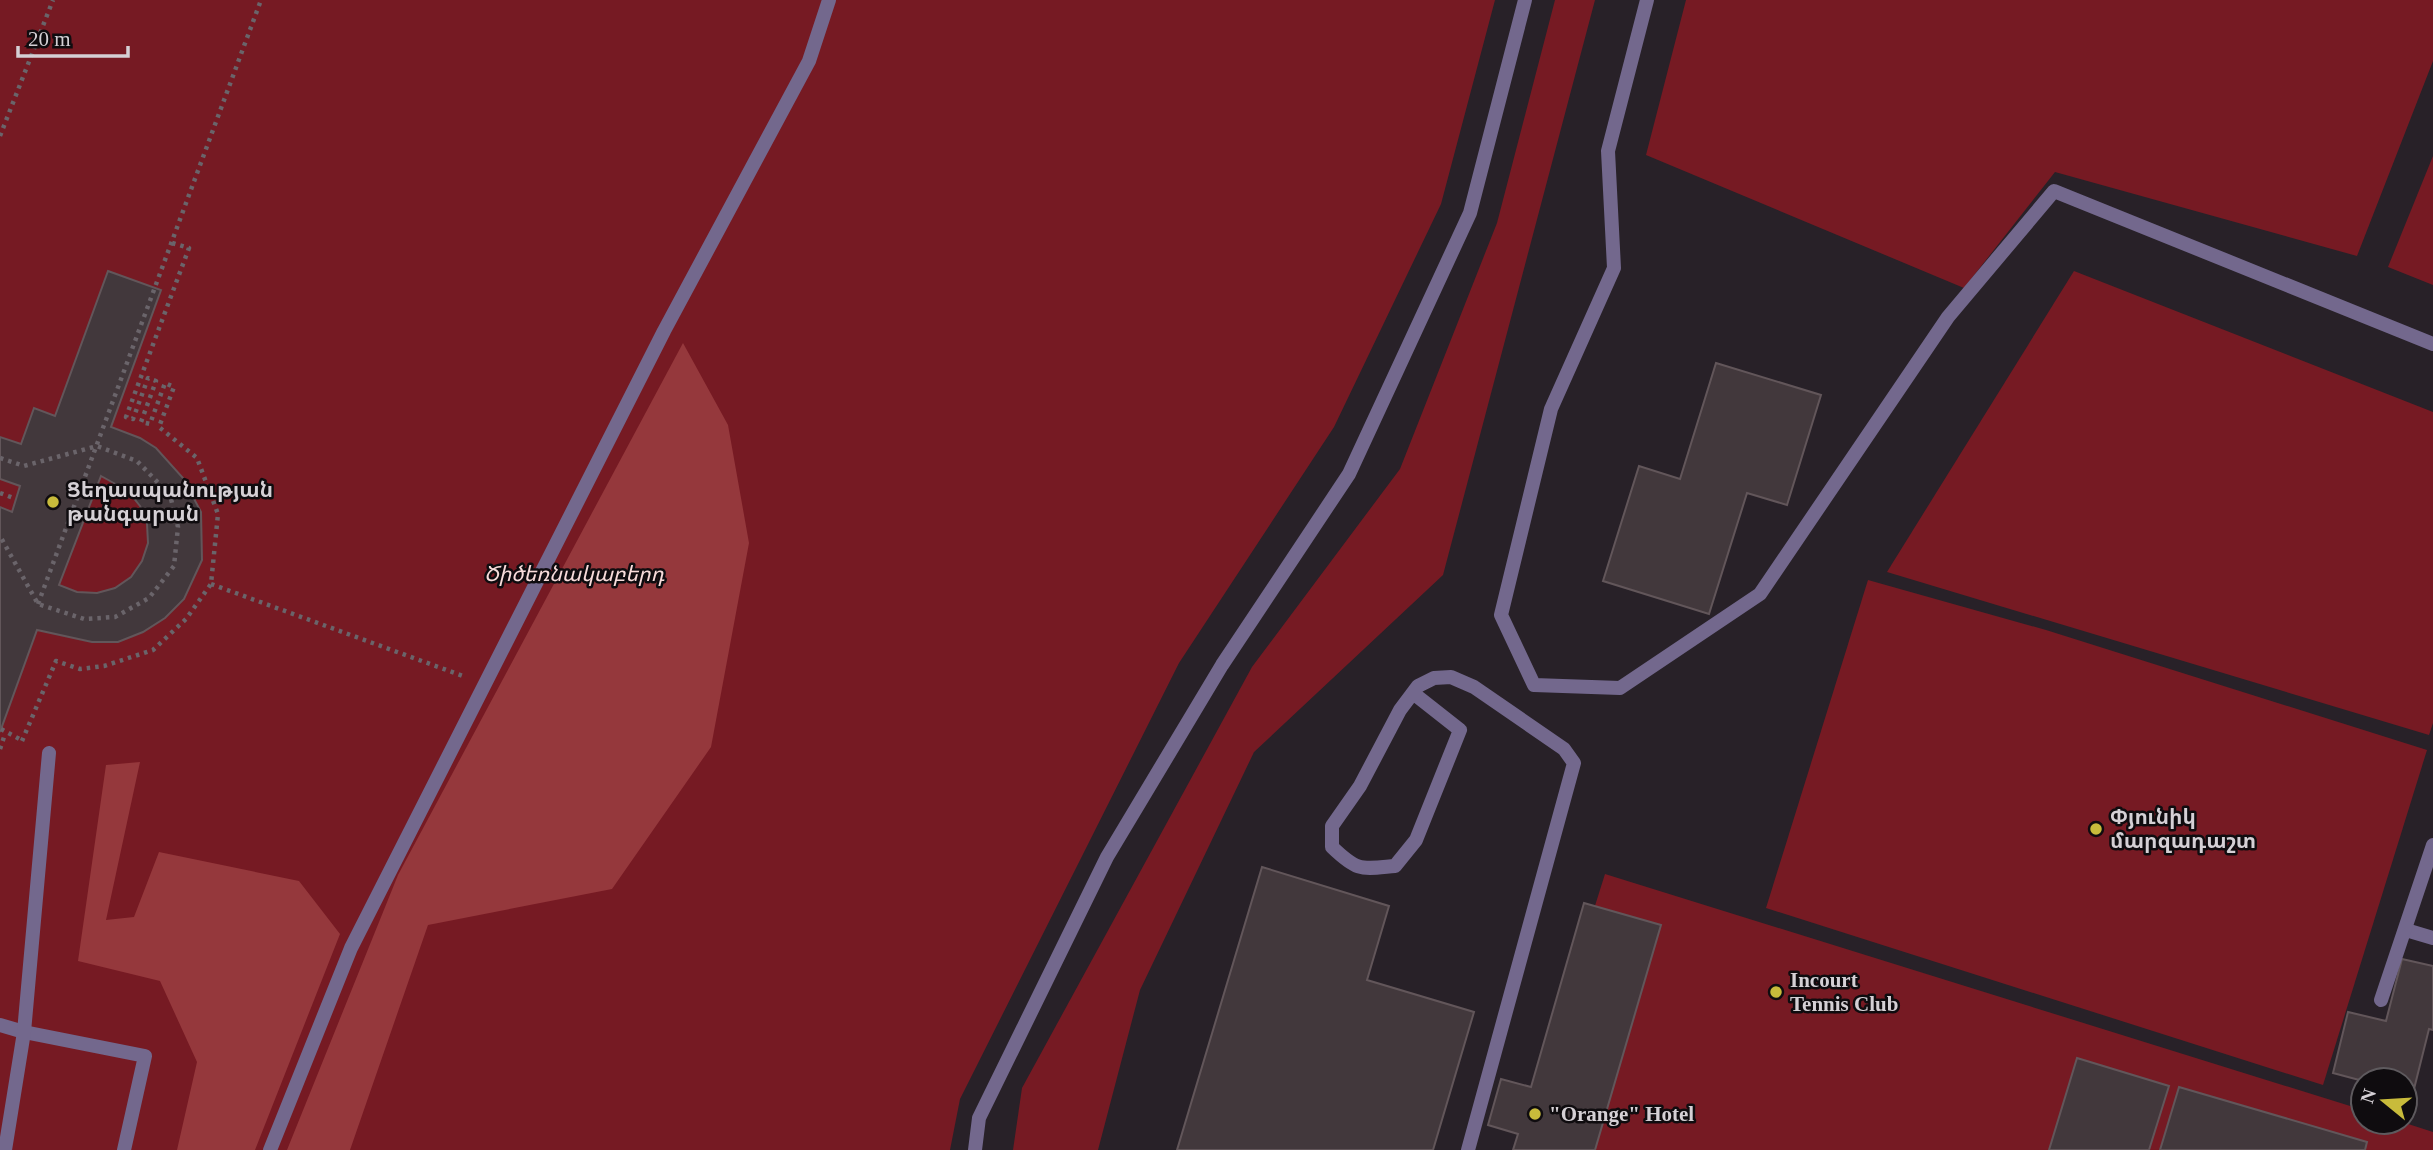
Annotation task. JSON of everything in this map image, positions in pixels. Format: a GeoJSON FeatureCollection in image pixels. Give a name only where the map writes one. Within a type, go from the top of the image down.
{"type":"FeatureCollection","features":[{"type":"Feature","properties":{"kind":"street"},"geometry":{"type":"LineString","coordinates":[[270,1150],[351,948],[664,331],[809,61],[830,0]]}},
{"type":"Feature","properties":{"kind":"street"},"geometry":{"type":"LineString","coordinates":[[975,1150],[979,1118],[1107,857],[1222,665],[1349,474],[1471,213],[1525,0]]}},
{"type":"Feature","properties":{"kind":"street"},"geometry":{"type":"LineString","coordinates":[[1647,0],[1608,150],[1614,268],[1550,409],[1501,615],[1534,685],[1620,688],[1760,594],[1948,317],[2054,191],[2433,344]]}},
{"type":"Feature","properties":{"kind":"street"},"geometry":{"type":"LineString","coordinates":[[1413,693],[1460,730],[1416,840],[1395,866],[1361,869],[1349,863],[1332,847],[1332,826],[1360,786],[1400,709],[1418,686],[1434,678],[1451,677],[1474,687],[1564,749],[1574,763],[1468,1150]]}},
{"type":"Feature","properties":{"kind":"street"},"geometry":{"type":"LineString","coordinates":[[5,1150],[24,1032],[49,753]]}},
{"type":"Feature","properties":{"kind":"street"},"geometry":{"type":"LineString","coordinates":[[2381,1000],[2433,845]]}},
{"type":"Feature","properties":{"kind":"street"},"geometry":{"type":"LineString","coordinates":[[2406,930],[2433,938]]}},
{"type":"Feature","properties":{"kind":"street"},"geometry":{"type":"LineString","coordinates":[[0,1025],[145,1056],[124,1150]]}},
{"type":"Feature","properties":{"kind":"path"},"geometry":{"type":"LineString","coordinates":[[0,136],[53,0]]}},
{"type":"Feature","properties":{"kind":"path"},"geometry":{"type":"LineString","coordinates":[[38,604],[261,0]]}},
{"type":"Feature","properties":{"kind":"path"},"geometry":{"type":"LineString","coordinates":[[22,741],[56,661],[80,668],[104,666],[153,650],[186,619],[211,584],[218,514],[197,458],[159,427],[174,387],[165,383],[150,424],[141,422],[156,381],[148,378],[133,419],[126,417],[189,248],[172,243]]}},
{"type":"Feature","properties":{"kind":"path"},"geometry":{"type":"LineString","coordinates":[[0,458],[24,466],[97,446],[137,461],[170,495],[178,527],[174,566],[149,598],[115,617],[84,619],[38,604],[0,536]]}},
{"type":"Feature","properties":{"kind":"path"},"geometry":{"type":"LineString","coordinates":[[0,493],[16,499]]}},
{"type":"Feature","properties":{"kind":"path"},"geometry":{"type":"LineString","coordinates":[[211,584],[483,684]]}},
{"type":"Feature","properties":{"kind":"path"},"geometry":{"type":"LineString","coordinates":[[0,748],[5,734],[1,729]]}},
{"type":"Feature","properties":{"kind":"green space","name":"Ծիծեռնակաբերդ"},"geometry":{"type":"Polygon","coordinates":[[[0,0],[1495,0],[1441,204],[1334,427],[1179,663],[960,1099],[950,1150],[0,1150],[0,0]]]}},
{"type":"Feature","properties":{"kind":"green space"},"geometry":{"type":"Polygon","coordinates":[[[1555,0],[1595,0],[1443,575],[1254,752],[1140,990],[1098,1150],[1013,1150],[1022,1088],[1252,667],[1400,469],[1497,223],[1555,0]]]}},
{"type":"Feature","properties":{"kind":"green space"},"geometry":{"type":"Polygon","coordinates":[[[1686,0],[2433,0],[2433,61],[2357,256],[2055,172],[1964,288],[1646,155],[1686,0]]]}},
{"type":"Feature","properties":{"kind":"green space"},"geometry":{"type":"Polygon","coordinates":[[[2433,156],[2433,285],[2388,267],[2433,156]]]}},
{"type":"Feature","properties":{"kind":"green space"},"geometry":{"type":"Polygon","coordinates":[[[2074,271],[2433,412],[2433,723],[2429,735],[1887,572],[2074,271]]]}},
{"type":"Feature","properties":{"kind":"green space"},"geometry":{"type":"Polygon","coordinates":[[[683,343],[728,425],[749,543],[711,747],[612,889],[428,925],[350,1150],[287,1150],[398,875],[683,343]]]}},
{"type":"Feature","properties":{"kind":"green space","name":"Փյունիկ մարզադաշտ"},"geometry":{"type":"Polygon","coordinates":[[[1868,580],[2046,630],[2427,750],[2323,1085],[1766,908],[1868,580]]]}},
{"type":"Feature","properties":{"kind":"green space"},"geometry":{"type":"Polygon","coordinates":[[[140,762],[106,920],[134,917],[159,852],[299,881],[340,934],[255,1150],[177,1150],[197,1062],[160,981],[78,961],[106,765],[140,762]]]}},
{"type":"Feature","properties":{"kind":"green space","name":"Incourt Tennis Club"},"geometry":{"type":"Polygon","coordinates":[[[1605,874],[2349,1106],[2349,1136],[2419,1136],[2419,1127],[2433,1132],[2433,1150],[1518,1150],[1605,874]]]}},
{"type":"Feature","properties":{"kind":"building","name":"Ցեղասպանության թանգարան"},"geometry":{"type":"Polygon","coordinates":[[[108,271],[161,290],[111,427],[140,438],[156,448],[183,478],[201,512],[202,560],[184,599],[165,618],[143,632],[118,642],[92,642],[37,630],[0,732],[0,507],[12,512],[20,486],[0,479],[0,437],[21,444],[34,408],[55,416],[108,271]],[[101,476],[59,585],[77,592],[97,593],[115,588],[131,577],[142,561],[148,543],[147,524],[140,506],[128,491],[101,476]]]}},
{"type":"Feature","properties":{"kind":"building"},"geometry":{"type":"Polygon","coordinates":[[[1716,363],[1821,395],[1787,505],[1747,493],[1709,614],[1603,581],[1639,466],[1680,479],[1716,363]]]}},
{"type":"Feature","properties":{"kind":"building"},"geometry":{"type":"Polygon","coordinates":[[[1262,867],[1389,906],[1367,980],[1474,1012],[1433,1150],[1177,1150],[1262,867]]]}},
{"type":"Feature","properties":{"kind":"building"},"geometry":{"type":"Polygon","coordinates":[[[1584,903],[1661,925],[1595,1150],[1513,1150],[1518,1134],[1488,1125],[1501,1079],[1531,1087],[1584,903]]]}},
{"type":"Feature","properties":{"kind":"building"},"geometry":{"type":"Polygon","coordinates":[[[2402,959],[2433,966],[2433,1030],[2429,1029],[2419,1069],[2419,1066],[2349,1066],[2349,1077],[2333,1073],[2348,1012],[2386,1021],[2402,959]]]}},
{"type":"Feature","properties":{"kind":"building"},"geometry":{"type":"Polygon","coordinates":[[[2077,1058],[2169,1086],[2149,1150],[2049,1150],[2077,1058]]]}},
{"type":"Feature","properties":{"kind":"building"},"geometry":{"type":"Polygon","coordinates":[[[2179,1087],[2367,1142],[2365,1150],[2160,1150],[2179,1087]]]}},
{"type":"Feature","properties":{"kind":"place","name":"Ցեղասպանության թանգարան"},"geometry":{"type":"Point","coordinates":[53,502]}},
{"type":"Feature","properties":{"kind":"place","name":"Փյունիկ մարզադաշտ"},"geometry":{"type":"Point","coordinates":[2096,829]}},
{"type":"Feature","properties":{"kind":"place","name":"Incourt Tennis Club"},"geometry":{"type":"Point","coordinates":[1776,992]}},
{"type":"Feature","properties":{"kind":"place","name":"\"Orange\" Hotel"},"geometry":{"type":"Point","coordinates":[1535,1114]}}]}
